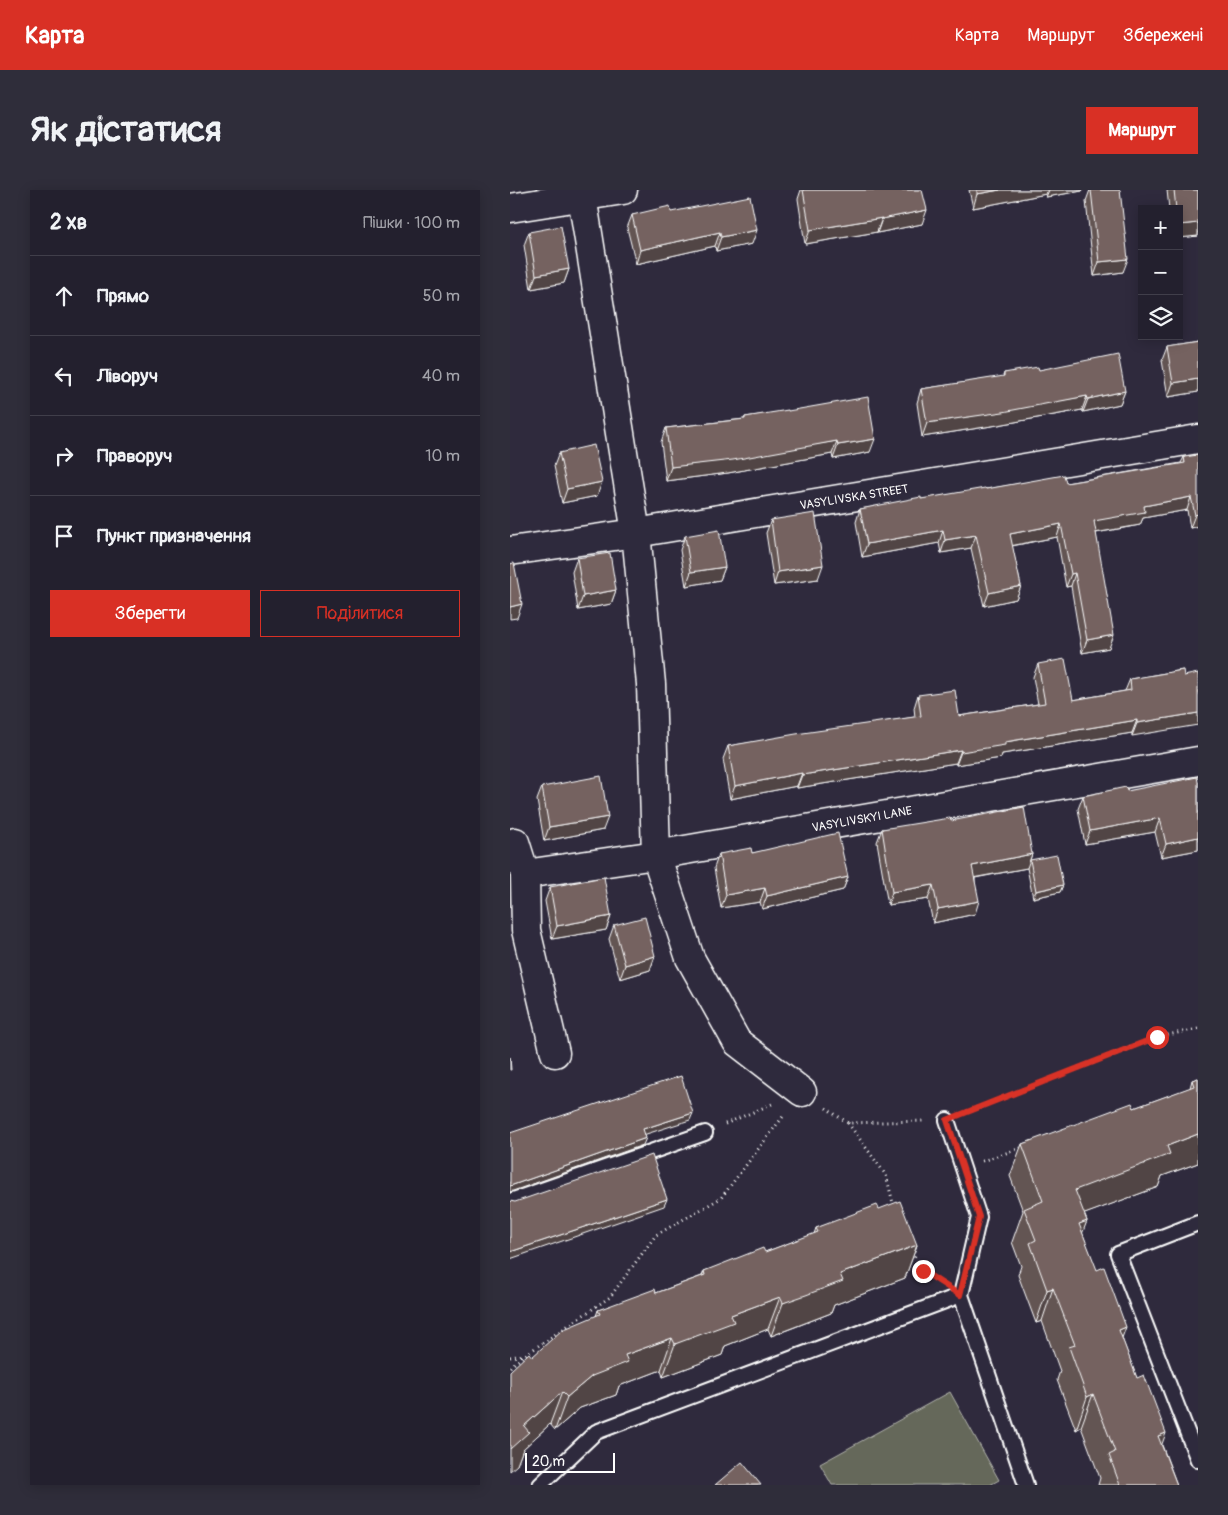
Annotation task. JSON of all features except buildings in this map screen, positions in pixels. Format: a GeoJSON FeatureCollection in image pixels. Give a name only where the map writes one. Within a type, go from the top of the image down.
{"type":"FeatureCollection","features":[{"type":"Feature","properties":{"kind":"street"},"geometry":{"type":"LineString","coordinates":[[510,208],[582,193],[623,190]]}},
{"type":"Feature","properties":{"kind":"street"},"geometry":{"type":"LineString","coordinates":[[582,193],[636,533],[651,684],[656,854],[690,958],[737,1042],[802,1092]]}},
{"type":"Feature","properties":{"kind":"street","name":"VASYLIVSKA STREET"},"geometry":{"type":"LineString","coordinates":[[510,552],[636,533],[1198,439]]}},
{"type":"Feature","properties":{"kind":"street","name":"VASYLIVSKYI LANE"},"geometry":{"type":"LineString","coordinates":[[525,874],[656,854],[1198,761]]}},
{"type":"Feature","properties":{"kind":"street"},"geometry":{"type":"LineString","coordinates":[[515,842],[525,874],[526,930],[554,1053]]}},
{"type":"Feature","properties":{"kind":"lane"},"geometry":{"type":"LineString","coordinates":[[947,1120],[979,1217],[960,1295],[1026,1485]]}},
{"type":"Feature","properties":{"kind":"lane"},"geometry":{"type":"LineString","coordinates":[[510,1202],[705,1133]]}},
{"type":"Feature","properties":{"kind":"lane"},"geometry":{"type":"LineString","coordinates":[[1198,1223],[1118,1254],[1198,1460]]}},
{"type":"Feature","properties":{"kind":"lane"},"geometry":{"type":"LineString","coordinates":[[540,1485],[596,1432],[960,1295]]}},
{"type":"Feature","properties":{"kind":"path"},"geometry":{"type":"LineString","coordinates":[[848,1123],[947,1120],[1157,1037],[1198,1029]]}},
{"type":"Feature","properties":{"kind":"path"},"geometry":{"type":"LineString","coordinates":[[802,1092],[848,1123],[886,1175],[895,1211]]}},
{"type":"Feature","properties":{"kind":"path"},"geometry":{"type":"LineString","coordinates":[[705,1133],[802,1092]]}},
{"type":"Feature","properties":{"kind":"path"},"geometry":{"type":"LineString","coordinates":[[510,1368],[525,1355],[610,1297],[656,1235],[722,1198],[802,1092]]}},
{"type":"Feature","properties":{"kind":"path"},"geometry":{"type":"LineString","coordinates":[[963,1168],[1029,1145]]}},
{"type":"Feature","properties":{"kind":"path"},"geometry":{"type":"LineString","coordinates":[[909,1246],[923,1271],[960,1295]]}},
{"type":"Feature","properties":{"kind":"path"},"geometry":{"type":"LineString","coordinates":[[510,1357],[525,1355]]}},
{"type":"Feature","properties":{"kind":"green space"},"geometry":{"type":"Polygon","coordinates":[[[950,1392],[999,1480],[990,1485],[832,1485],[820,1464],[950,1392]]]}},
{"type":"Feature","properties":{"kind":"route"},"geometry":{"type":"LineString","coordinates":[[923,1271],[960,1295],[979,1217],[947,1120],[1157,1037]]}}]}
